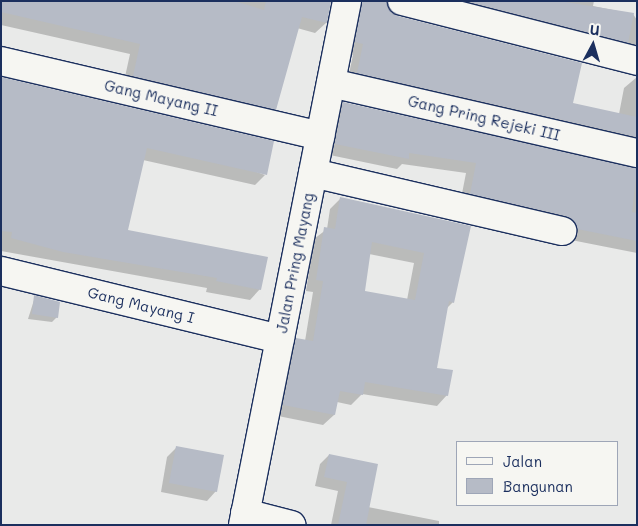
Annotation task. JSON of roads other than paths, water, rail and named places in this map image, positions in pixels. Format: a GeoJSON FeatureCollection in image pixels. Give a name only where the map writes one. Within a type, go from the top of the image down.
{"type":"FeatureCollection","features":[{"type":"Feature","properties":{"kind":"street","name":"Jalan Pring Mayang"},"geometry":{"type":"LineString","coordinates":[[244,519],[347,1]]}},
{"type":"Feature","properties":{"kind":"street"},"geometry":{"type":"LineString","coordinates":[[402,1],[637,60]]}},
{"type":"Feature","properties":{"kind":"street","name":"Gang Mayang II"},"geometry":{"type":"LineString","coordinates":[[1,60],[320,136]]}},
{"type":"Feature","properties":{"kind":"street","name":"Gang Pring Rejeki III"},"geometry":{"type":"LineString","coordinates":[[331,83],[637,153]]}},
{"type":"Feature","properties":{"kind":"street"},"geometry":{"type":"LineString","coordinates":[[313,173],[562,232]]}},
{"type":"Feature","properties":{"kind":"street","name":"Gang Mayang I"},"geometry":{"type":"LineString","coordinates":[[1,271],[280,338]]}},
{"type":"Feature","properties":{"kind":"street"},"geometry":{"type":"LineString","coordinates":[[244,519],[292,525]]}}]}
